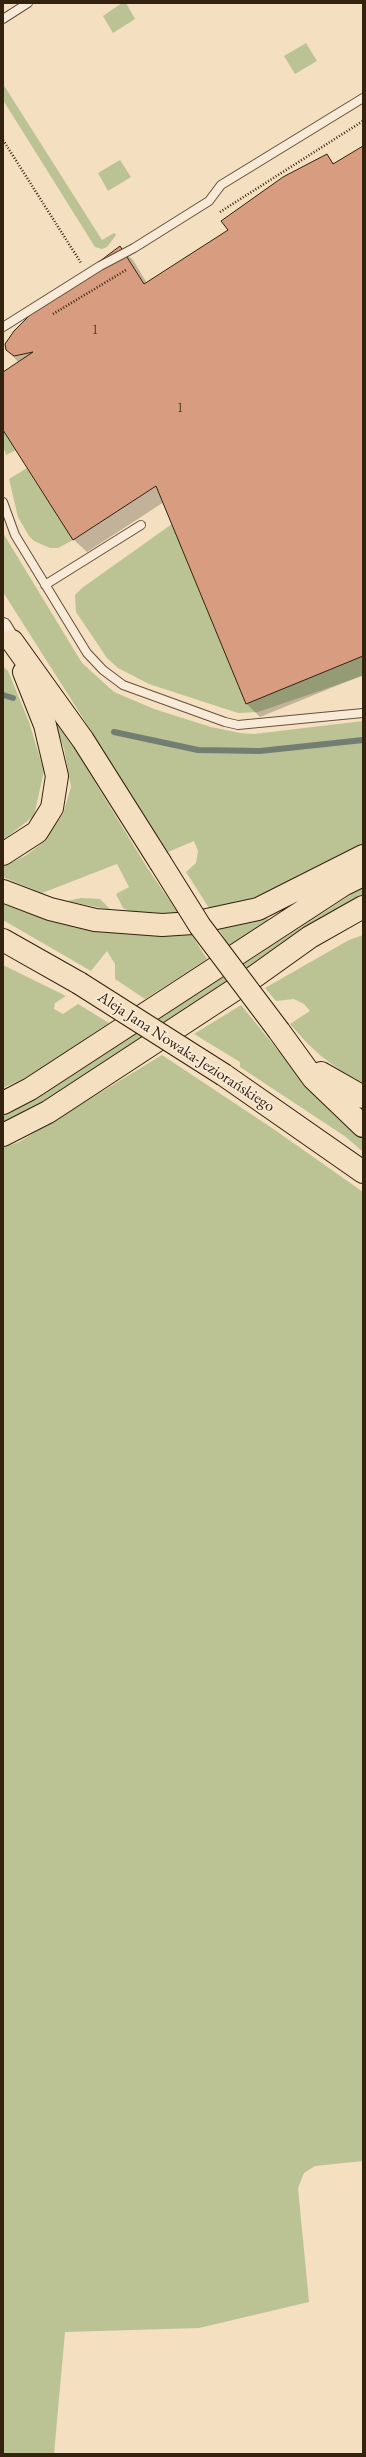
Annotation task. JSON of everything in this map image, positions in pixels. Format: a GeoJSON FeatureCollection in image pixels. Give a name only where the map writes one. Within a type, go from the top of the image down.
{"type":"FeatureCollection","features":[{"type":"Feature","properties":{"kind":"main road"},"geometry":{"type":"LineString","coordinates":[[3,854],[37,832],[52,808],[57,776],[45,725],[6,636]]}},
{"type":"Feature","properties":{"kind":"main road"},"geometry":{"type":"LineString","coordinates":[[6,636],[83,740],[204,932],[313,1078],[363,1126]]}},
{"type":"Feature","properties":{"kind":"main road"},"geometry":{"type":"LineString","coordinates":[[3,891],[50,909],[95,920],[162,925],[193,923],[258,909],[363,856]]}},
{"type":"Feature","properties":{"kind":"main road"},"geometry":{"type":"LineString","coordinates":[[3,1103],[30,1089],[343,885],[363,875]]}},
{"type":"Feature","properties":{"kind":"main road"},"geometry":{"type":"LineString","coordinates":[[3,1135],[48,1112],[254,977],[310,937],[363,907]]}},
{"type":"Feature","properties":{"kind":"main road"},"geometry":{"type":"LineString","coordinates":[[254,977],[335,932],[363,922]]}},
{"type":"Feature","properties":{"kind":"main road","name":"Aleja Jana Nowaka-Jeziorańskiego"},"geometry":{"type":"LineString","coordinates":[[3,940],[79,983],[224,1075],[363,1172]]}},
{"type":"Feature","properties":{"kind":"main road"},"geometry":{"type":"LineString","coordinates":[[279,1031],[324,1076],[363,1097]]}},
{"type":"Feature","properties":{"kind":"lane"},"geometry":{"type":"LineString","coordinates":[[3,19],[28,3]]}},
{"type":"Feature","properties":{"kind":"lane"},"geometry":{"type":"LineString","coordinates":[[3,327],[100,266],[134,248],[209,201],[221,185],[363,98]]}},
{"type":"Feature","properties":{"kind":"lane"},"geometry":{"type":"LineString","coordinates":[[3,502],[15,535],[87,653],[103,670],[123,685],[225,722],[238,725],[363,713]]}},
{"type":"Feature","properties":{"kind":"lane"},"geometry":{"type":"LineString","coordinates":[[45,585],[141,525]]}},
{"type":"Feature","properties":{"kind":"path"},"geometry":{"type":"LineString","coordinates":[[3,140],[84,268]]}},
{"type":"Feature","properties":{"kind":"green space"},"geometry":{"type":"Polygon","coordinates":[[[122,3],[126,3],[135,19],[113,33],[103,16],[122,3]]]}},
{"type":"Feature","properties":{"kind":"green space"},"geometry":{"type":"Polygon","coordinates":[[[306,43],[317,61],[295,74],[284,56],[306,43]]]}},
{"type":"Feature","properties":{"kind":"green space"},"geometry":{"type":"Polygon","coordinates":[[[3,84],[102,240],[114,233],[116,235],[107,247],[102,249],[95,247],[3,100],[3,84]]]}},
{"type":"Feature","properties":{"kind":"green space"},"geometry":{"type":"Polygon","coordinates":[[[120,160],[131,177],[108,191],[98,173],[120,160]]]}},
{"type":"Feature","properties":{"kind":"green space"},"geometry":{"type":"Polygon","coordinates":[[[3,430],[16,450],[6,455],[3,445],[3,430]]]}},
{"type":"Feature","properties":{"kind":"green space"},"geometry":{"type":"Polygon","coordinates":[[[27,468],[73,540],[58,548],[50,548],[34,541],[29,536],[18,517],[9,479],[27,468]]]}},
{"type":"Feature","properties":{"kind":"green space"},"geometry":{"type":"Polygon","coordinates":[[[172,524],[246,704],[363,656],[363,676],[258,712],[238,713],[149,684],[118,668],[107,658],[76,612],[75,595],[82,588],[172,524]]]}},
{"type":"Feature","properties":{"kind":"green space"},"geometry":{"type":"Polygon","coordinates":[[[3,533],[82,663],[114,692],[154,709],[211,727],[240,733],[254,734],[363,721],[363,851],[291,885],[232,905],[209,908],[186,872],[196,863],[198,851],[194,841],[168,852],[3,592],[3,533]]]}},
{"type":"Feature","properties":{"kind":"green space"},"geometry":{"type":"Polygon","coordinates":[[[3,666],[8,671],[29,722],[44,771],[34,816],[3,840],[3,666]]]}},
{"type":"Feature","properties":{"kind":"green space"},"geometry":{"type":"Polygon","coordinates":[[[57,720],[148,869],[179,914],[131,912],[123,908],[116,894],[129,887],[117,864],[42,893],[3,877],[3,867],[25,856],[44,842],[63,814],[71,787],[64,748],[54,722],[57,720]]]}},
{"type":"Feature","properties":{"kind":"green space"},"geometry":{"type":"Polygon","coordinates":[[[363,887],[363,900],[44,1103],[3,1124],[3,1112],[89,1064],[363,887]]]}},
{"type":"Feature","properties":{"kind":"green space"},"geometry":{"type":"Polygon","coordinates":[[[81,898],[100,899],[111,910],[67,901],[81,898]]]}},
{"type":"Feature","properties":{"kind":"green space"},"geometry":{"type":"Polygon","coordinates":[[[3,900],[95,930],[136,935],[169,933],[191,934],[207,959],[145,999],[115,979],[115,964],[107,951],[91,971],[3,920],[3,900]]]}},
{"type":"Feature","properties":{"kind":"green space"},"geometry":{"type":"Polygon","coordinates":[[[267,918],[269,920],[229,946],[219,929],[267,918]]]}},
{"type":"Feature","properties":{"kind":"green space"},"geometry":{"type":"Polygon","coordinates":[[[363,935],[363,1084],[355,1081],[321,1056],[290,1024],[310,1011],[304,1004],[294,999],[276,1001],[265,988],[349,940],[363,935]]]}},
{"type":"Feature","properties":{"kind":"green space"},"geometry":{"type":"Polygon","coordinates":[[[3,965],[66,996],[55,1003],[54,1009],[63,1014],[78,1004],[109,1023],[31,1075],[3,1088],[3,965]]]}},
{"type":"Feature","properties":{"kind":"green space"},"geometry":{"type":"Polygon","coordinates":[[[241,1005],[276,1048],[328,1102],[363,1133],[363,1152],[346,1137],[240,1067],[240,1062],[194,1034],[241,1005]]]}},
{"type":"Feature","properties":{"kind":"green space"},"geometry":{"type":"Polygon","coordinates":[[[162,1055],[272,1128],[363,1192],[363,2161],[315,2166],[304,2173],[298,2188],[309,2302],[199,2328],[65,2332],[54,2454],[3,2454],[3,1148],[19,1142],[162,1055]]]}},
{"type":"Feature","properties":{"kind":"building"},"geometry":{"type":"Polygon","coordinates":[[[363,146],[363,656],[246,704],[156,486],[73,540],[3,430],[3,372],[33,352],[14,356],[6,350],[5,344],[14,331],[35,310],[120,246],[144,284],[228,230],[221,221],[283,177],[327,154],[333,164],[363,146]]]}},
{"type":"Feature","properties":{"kind":"waterway"},"geometry":{"type":"LineString","coordinates":[[3,695],[13,698]]}},
{"type":"Feature","properties":{"kind":"waterway"},"geometry":{"type":"LineString","coordinates":[[114,732],[198,750],[260,751],[363,740]]}}]}
